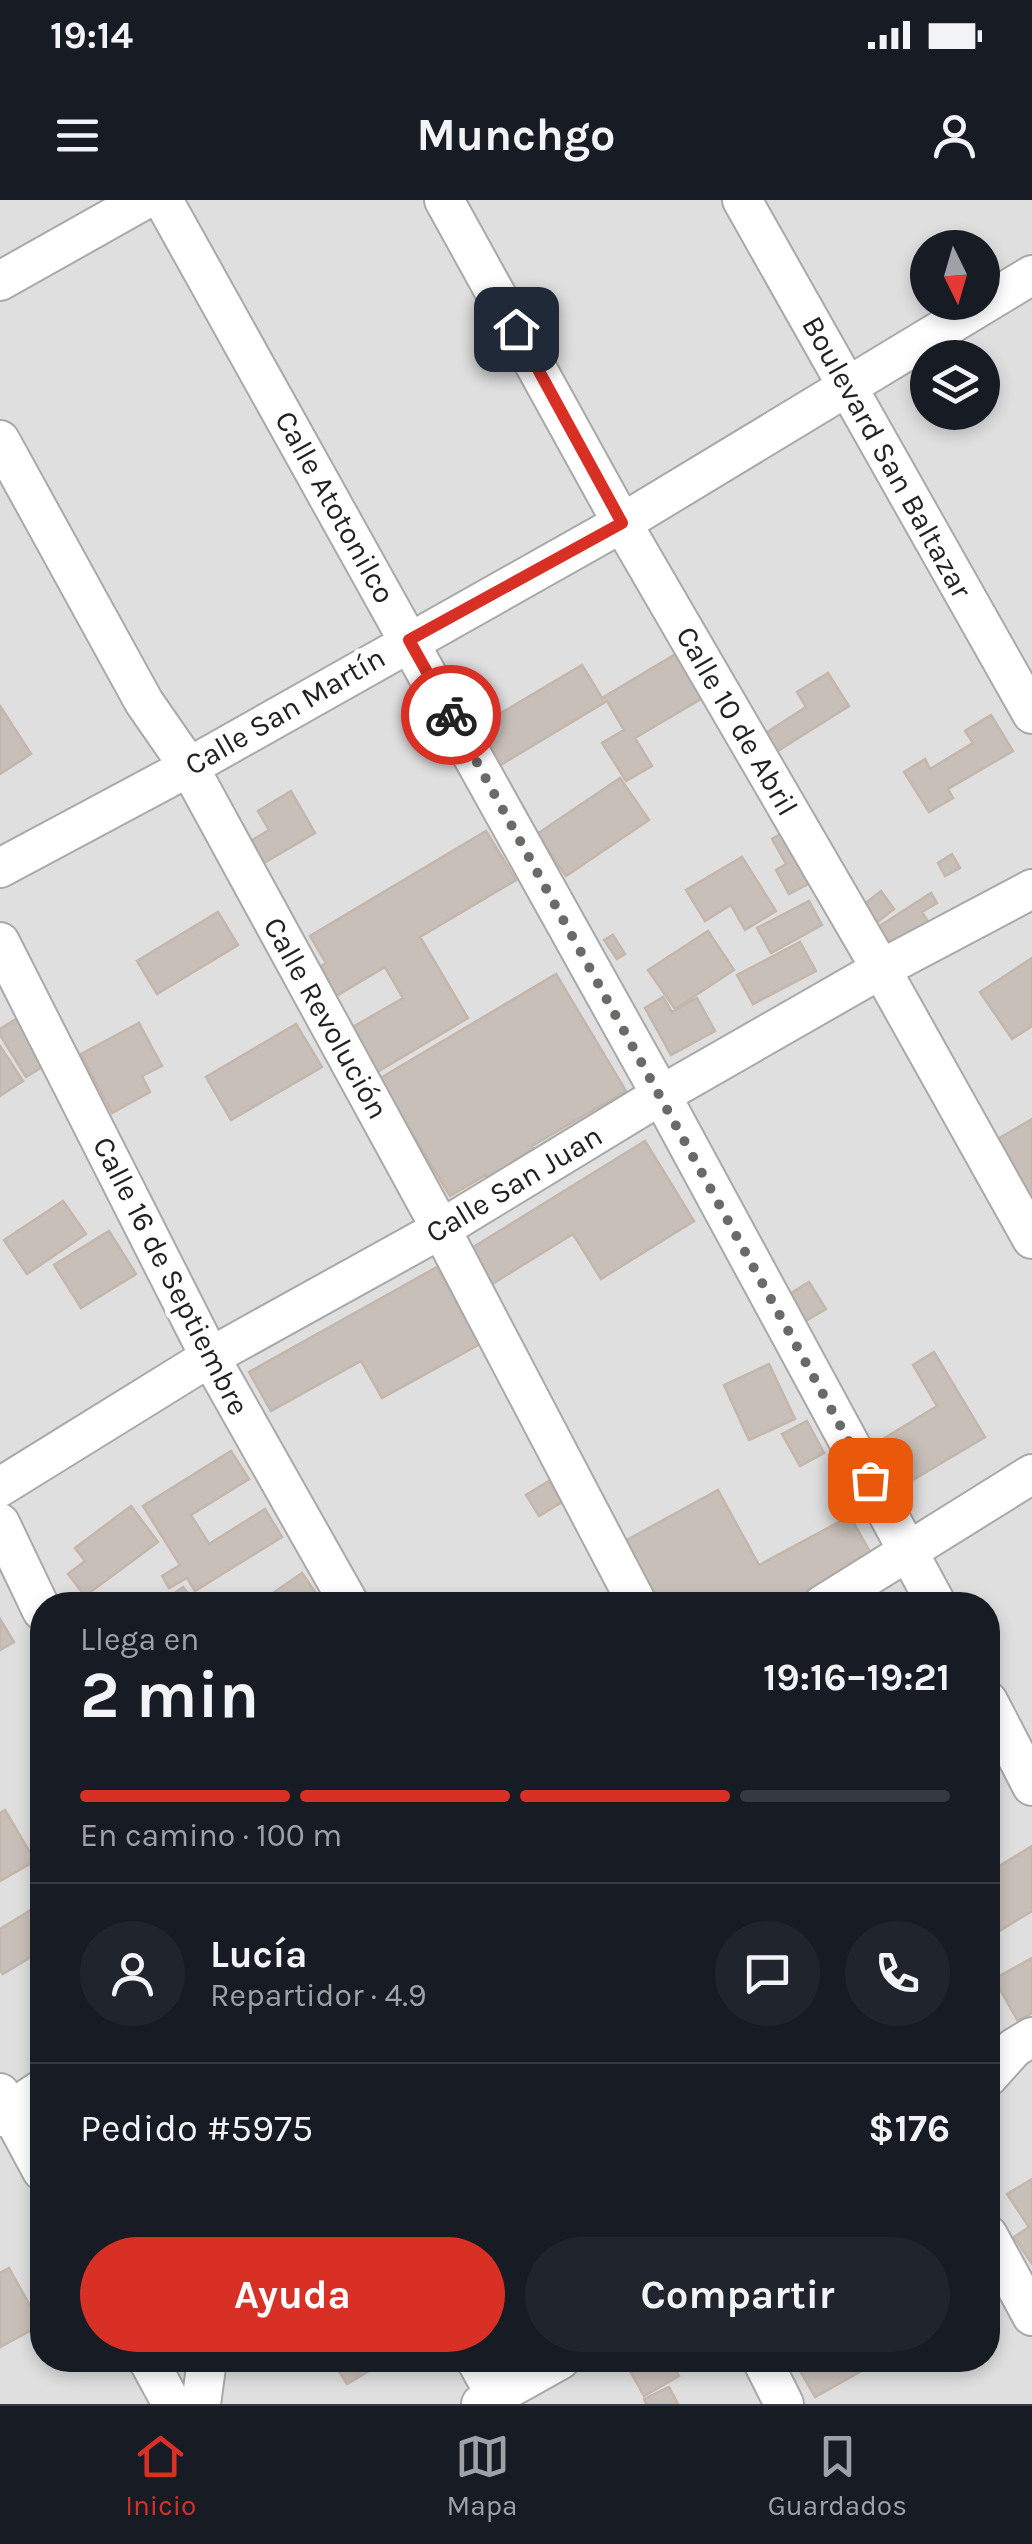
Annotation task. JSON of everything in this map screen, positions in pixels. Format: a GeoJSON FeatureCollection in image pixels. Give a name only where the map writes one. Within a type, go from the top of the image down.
{"type":"FeatureCollection","features":[{"type":"Feature","properties":{"kind":"street"},"geometry":{"type":"LineString","coordinates":[[0,281],[144,200]]}},
{"type":"Feature","properties":{"kind":"street","name":"Calle Atotonilco"},"geometry":{"type":"LineString","coordinates":[[163,200],[409,640],[930,1592]]}},
{"type":"Feature","properties":{"kind":"street","name":"Calle 10 de Abril"},"geometry":{"type":"LineString","coordinates":[[444,200],[622,523],[881,969],[1032,1240]]}},
{"type":"Feature","properties":{"kind":"street","name":"Boulevard San Baltazar"},"geometry":{"type":"LineString","coordinates":[[742,200],[1032,714]]}},
{"type":"Feature","properties":{"kind":"street","name":"Calle San Martín"},"geometry":{"type":"LineString","coordinates":[[0,868],[622,523],[1032,274]]}},
{"type":"Feature","properties":{"kind":"street","name":"Calle Revolución"},"geometry":{"type":"LineString","coordinates":[[0,440],[144,702],[188,767],[441,1229],[631,1592]]}},
{"type":"Feature","properties":{"kind":"street","name":"Calle San Juan"},"geometry":{"type":"LineString","coordinates":[[0,1486],[210,1357],[441,1229],[660,1096],[881,969],[1032,889]]}},
{"type":"Feature","properties":{"kind":"street","name":"Calle 16 de Septiembre"},"geometry":{"type":"LineString","coordinates":[[0,942],[210,1357],[343,1592]]}},
{"type":"Feature","properties":{"kind":"street"},"geometry":{"type":"LineString","coordinates":[[842,1592],[1032,1474]]}},
{"type":"Feature","properties":{"kind":"street"},"geometry":{"type":"LineString","coordinates":[[0,1523],[33,1592]]}},
{"type":"Feature","properties":{"kind":"street"},"geometry":{"type":"LineString","coordinates":[[1000,1724],[1032,1786]]}},
{"type":"Feature","properties":{"kind":"street"},"geometry":{"type":"LineString","coordinates":[[1000,2064],[1014,2048],[1032,2037]]}},
{"type":"Feature","properties":{"kind":"street"},"geometry":{"type":"LineString","coordinates":[[30,2095],[3,2107],[30,2151]]}},
{"type":"Feature","properties":{"kind":"street"},"geometry":{"type":"LineString","coordinates":[[1000,2257],[1032,2316]]}},
{"type":"Feature","properties":{"kind":"street"},"geometry":{"type":"LineString","coordinates":[[155,2372],[172,2404]]}},
{"type":"Feature","properties":{"kind":"street"},"geometry":{"type":"LineString","coordinates":[[201,2404],[205,2372]]}},
{"type":"Feature","properties":{"kind":"street"},"geometry":{"type":"LineString","coordinates":[[481,2372],[492,2401],[540,2372]]}},
{"type":"Feature","properties":{"kind":"street"},"geometry":{"type":"LineString","coordinates":[[768,2372],[784,2404]]}},
{"type":"Feature","properties":{"kind":"shaded area"},"geometry":{"type":"Polygon","coordinates":[[[0,200],[1032,200],[1032,2404],[0,2404],[0,200]]]}},
{"type":"Feature","properties":{"kind":"building"},"geometry":{"type":"Polygon","coordinates":[[[679,652],[706,696],[635,738],[652,766],[626,781],[602,743],[624,730],[607,701],[499,766],[476,728],[582,665],[602,698],[679,652]]]}},
{"type":"Feature","properties":{"kind":"building"},"geometry":{"type":"Polygon","coordinates":[[[828,673],[849,706],[776,752],[764,734],[806,707],[797,692],[828,673]]]}},
{"type":"Feature","properties":{"kind":"building"},"geometry":{"type":"Polygon","coordinates":[[[0,706],[31,754],[0,774],[0,706]]]}},
{"type":"Feature","properties":{"kind":"building"},"geometry":{"type":"Polygon","coordinates":[[[991,715],[1013,751],[948,789],[953,798],[929,812],[904,772],[925,759],[930,769],[973,743],[965,731],[991,715]]]}},
{"type":"Feature","properties":{"kind":"building"},"geometry":{"type":"Polygon","coordinates":[[[620,778],[649,820],[566,876],[537,834],[620,778]]]}},
{"type":"Feature","properties":{"kind":"building"},"geometry":{"type":"Polygon","coordinates":[[[291,791],[315,833],[257,867],[244,845],[269,830],[258,811],[291,791]]]}},
{"type":"Feature","properties":{"kind":"building"},"geometry":{"type":"Polygon","coordinates":[[[486,831],[516,880],[420,937],[468,1018],[372,1075],[346,1031],[403,998],[385,967],[333,998],[316,969],[326,963],[310,936],[486,831]]]}},
{"type":"Feature","properties":{"kind":"building"},"geometry":{"type":"Polygon","coordinates":[[[784,832],[812,882],[789,894],[776,870],[786,864],[772,839],[784,832]]]}},
{"type":"Feature","properties":{"kind":"building"},"geometry":{"type":"Polygon","coordinates":[[[952,854],[960,868],[945,876],[938,863],[952,854]]]}},
{"type":"Feature","properties":{"kind":"building"},"geometry":{"type":"Polygon","coordinates":[[[742,857],[776,911],[745,930],[731,905],[705,921],[686,890],[742,857]]]}},
{"type":"Feature","properties":{"kind":"building"},"geometry":{"type":"Polygon","coordinates":[[[881,891],[894,909],[871,927],[858,909],[881,891]]]}},
{"type":"Feature","properties":{"kind":"building"},"geometry":{"type":"Polygon","coordinates":[[[931,893],[937,903],[922,912],[929,923],[884,952],[870,932],[931,893]]]}},
{"type":"Feature","properties":{"kind":"building"},"geometry":{"type":"Polygon","coordinates":[[[809,901],[822,925],[771,953],[757,928],[809,901]]]}},
{"type":"Feature","properties":{"kind":"building"},"geometry":{"type":"Polygon","coordinates":[[[218,912],[238,945],[157,994],[137,961],[218,912]]]}},
{"type":"Feature","properties":{"kind":"building"},"geometry":{"type":"Polygon","coordinates":[[[708,931],[734,970],[675,1009],[648,970],[708,931]]]}},
{"type":"Feature","properties":{"kind":"building"},"geometry":{"type":"Polygon","coordinates":[[[613,935],[625,954],[617,959],[604,940],[613,935]]]}},
{"type":"Feature","properties":{"kind":"building"},"geometry":{"type":"Polygon","coordinates":[[[800,942],[816,971],[753,1004],[737,975],[800,942]]]}},
{"type":"Feature","properties":{"kind":"building"},"geometry":{"type":"Polygon","coordinates":[[[1032,958],[1032,1026],[1012,1039],[980,992],[1032,958]]]}},
{"type":"Feature","properties":{"kind":"building"},"geometry":{"type":"Polygon","coordinates":[[[556,974],[626,1091],[532,1146],[540,1158],[493,1187],[486,1175],[450,1196],[379,1079],[556,974]]]}},
{"type":"Feature","properties":{"kind":"building"},"geometry":{"type":"Polygon","coordinates":[[[663,997],[672,1012],[697,998],[715,1031],[671,1055],[645,1008],[663,997]]]}},
{"type":"Feature","properties":{"kind":"building"},"geometry":{"type":"Polygon","coordinates":[[[16,1019],[45,1065],[26,1077],[0,1035],[0,1029],[16,1019]]]}},
{"type":"Feature","properties":{"kind":"building"},"geometry":{"type":"Polygon","coordinates":[[[139,1023],[162,1066],[142,1076],[150,1092],[112,1113],[81,1054],[139,1023]]]}},
{"type":"Feature","properties":{"kind":"building"},"geometry":{"type":"Polygon","coordinates":[[[296,1024],[322,1067],[231,1120],[206,1077],[296,1024]]]}},
{"type":"Feature","properties":{"kind":"building"},"geometry":{"type":"Polygon","coordinates":[[[0,1046],[23,1081],[0,1096],[0,1046]]]}},
{"type":"Feature","properties":{"kind":"building"},"geometry":{"type":"Polygon","coordinates":[[[1032,1119],[1032,1201],[996,1140],[1032,1119]]]}},
{"type":"Feature","properties":{"kind":"building"},"geometry":{"type":"Polygon","coordinates":[[[645,1141],[694,1221],[601,1279],[573,1234],[489,1286],[467,1251],[645,1141]]]}},
{"type":"Feature","properties":{"kind":"building"},"geometry":{"type":"Polygon","coordinates":[[[63,1201],[86,1234],[27,1274],[4,1240],[63,1201]]]}},
{"type":"Feature","properties":{"kind":"building"},"geometry":{"type":"Polygon","coordinates":[[[109,1231],[136,1274],[81,1308],[54,1265],[109,1231]]]}},
{"type":"Feature","properties":{"kind":"building"},"geometry":{"type":"Polygon","coordinates":[[[437,1267],[480,1344],[382,1398],[361,1361],[271,1411],[249,1372],[437,1267]]]}},
{"type":"Feature","properties":{"kind":"building"},"geometry":{"type":"Polygon","coordinates":[[[809,1282],[826,1309],[802,1323],[785,1297],[809,1282]]]}},
{"type":"Feature","properties":{"kind":"building"},"geometry":{"type":"Polygon","coordinates":[[[934,1352],[985,1437],[896,1490],[870,1447],[937,1406],[913,1365],[934,1352]]]}},
{"type":"Feature","properties":{"kind":"building"},"geometry":{"type":"Polygon","coordinates":[[[769,1364],[795,1419],[749,1440],[724,1385],[769,1364]]]}},
{"type":"Feature","properties":{"kind":"building"},"geometry":{"type":"Polygon","coordinates":[[[807,1421],[824,1453],[800,1466],[782,1434],[807,1421]]]}},
{"type":"Feature","properties":{"kind":"building"},"geometry":{"type":"Polygon","coordinates":[[[231,1451],[249,1479],[191,1515],[209,1544],[265,1509],[282,1537],[195,1591],[187,1578],[169,1588],[162,1576],[180,1565],[143,1506],[231,1451]]]}},
{"type":"Feature","properties":{"kind":"building"},"geometry":{"type":"Polygon","coordinates":[[[549,1481],[562,1502],[539,1516],[526,1495],[549,1481]]]}},
{"type":"Feature","properties":{"kind":"building"},"geometry":{"type":"Polygon","coordinates":[[[718,1490],[759,1565],[850,1516],[875,1561],[819,1592],[653,1592],[625,1541],[718,1490]]]}},
{"type":"Feature","properties":{"kind":"building"},"geometry":{"type":"Polygon","coordinates":[[[131,1506],[158,1542],[90,1592],[82,1592],[68,1574],[85,1561],[75,1548],[131,1506]]]}},
{"type":"Feature","properties":{"kind":"building"},"geometry":{"type":"Polygon","coordinates":[[[302,1573],[315,1592],[274,1592],[302,1573]]]}},
{"type":"Feature","properties":{"kind":"building"},"geometry":{"type":"Polygon","coordinates":[[[0,1619],[14,1642],[0,1650],[0,1619]]]}},
{"type":"Feature","properties":{"kind":"building"},"geometry":{"type":"Polygon","coordinates":[[[5,1810],[30,1852],[30,1864],[0,1881],[0,1813],[5,1810]]]}},
{"type":"Feature","properties":{"kind":"building"},"geometry":{"type":"Polygon","coordinates":[[[1032,1846],[1032,1911],[1000,1931],[1000,1866],[1032,1846]]]}},
{"type":"Feature","properties":{"kind":"building"},"geometry":{"type":"Polygon","coordinates":[[[30,1910],[30,1957],[3,1974],[0,1970],[0,1929],[30,1910]]]}},
{"type":"Feature","properties":{"kind":"building"},"geometry":{"type":"Polygon","coordinates":[[[1032,1958],[1032,2013],[1018,2021],[1000,1990],[1000,1976],[1032,1958]]]}},
{"type":"Feature","properties":{"kind":"building"},"geometry":{"type":"Polygon","coordinates":[[[1032,2179],[1032,2264],[1014,2237],[1029,2227],[1007,2194],[1032,2179]]]}},
{"type":"Feature","properties":{"kind":"building"},"geometry":{"type":"Polygon","coordinates":[[[9,2268],[30,2305],[30,2331],[0,2347],[0,2273],[9,2268]]]}},
{"type":"Feature","properties":{"kind":"building"},"geometry":{"type":"Polygon","coordinates":[[[340,2372],[367,2372],[347,2384],[340,2372]]]}},
{"type":"Feature","properties":{"kind":"building"},"geometry":{"type":"Polygon","coordinates":[[[631,2372],[677,2372],[679,2376],[644,2396],[631,2372]]]}},
{"type":"Feature","properties":{"kind":"building"},"geometry":{"type":"Polygon","coordinates":[[[801,2372],[860,2372],[815,2397],[801,2372]]]}},
{"type":"Feature","properties":{"kind":"building"},"geometry":{"type":"Polygon","coordinates":[[[669,2387],[678,2404],[646,2404],[644,2399],[669,2387]]]}},
{"type":"Feature","properties":{"kind":"way so far"},"geometry":{"type":"LineString","coordinates":[[451,715],[870,1480]]}},
{"type":"Feature","properties":{"kind":"route"},"geometry":{"type":"LineString","coordinates":[[451,715],[409,640],[622,523],[516,329]]}}]}
